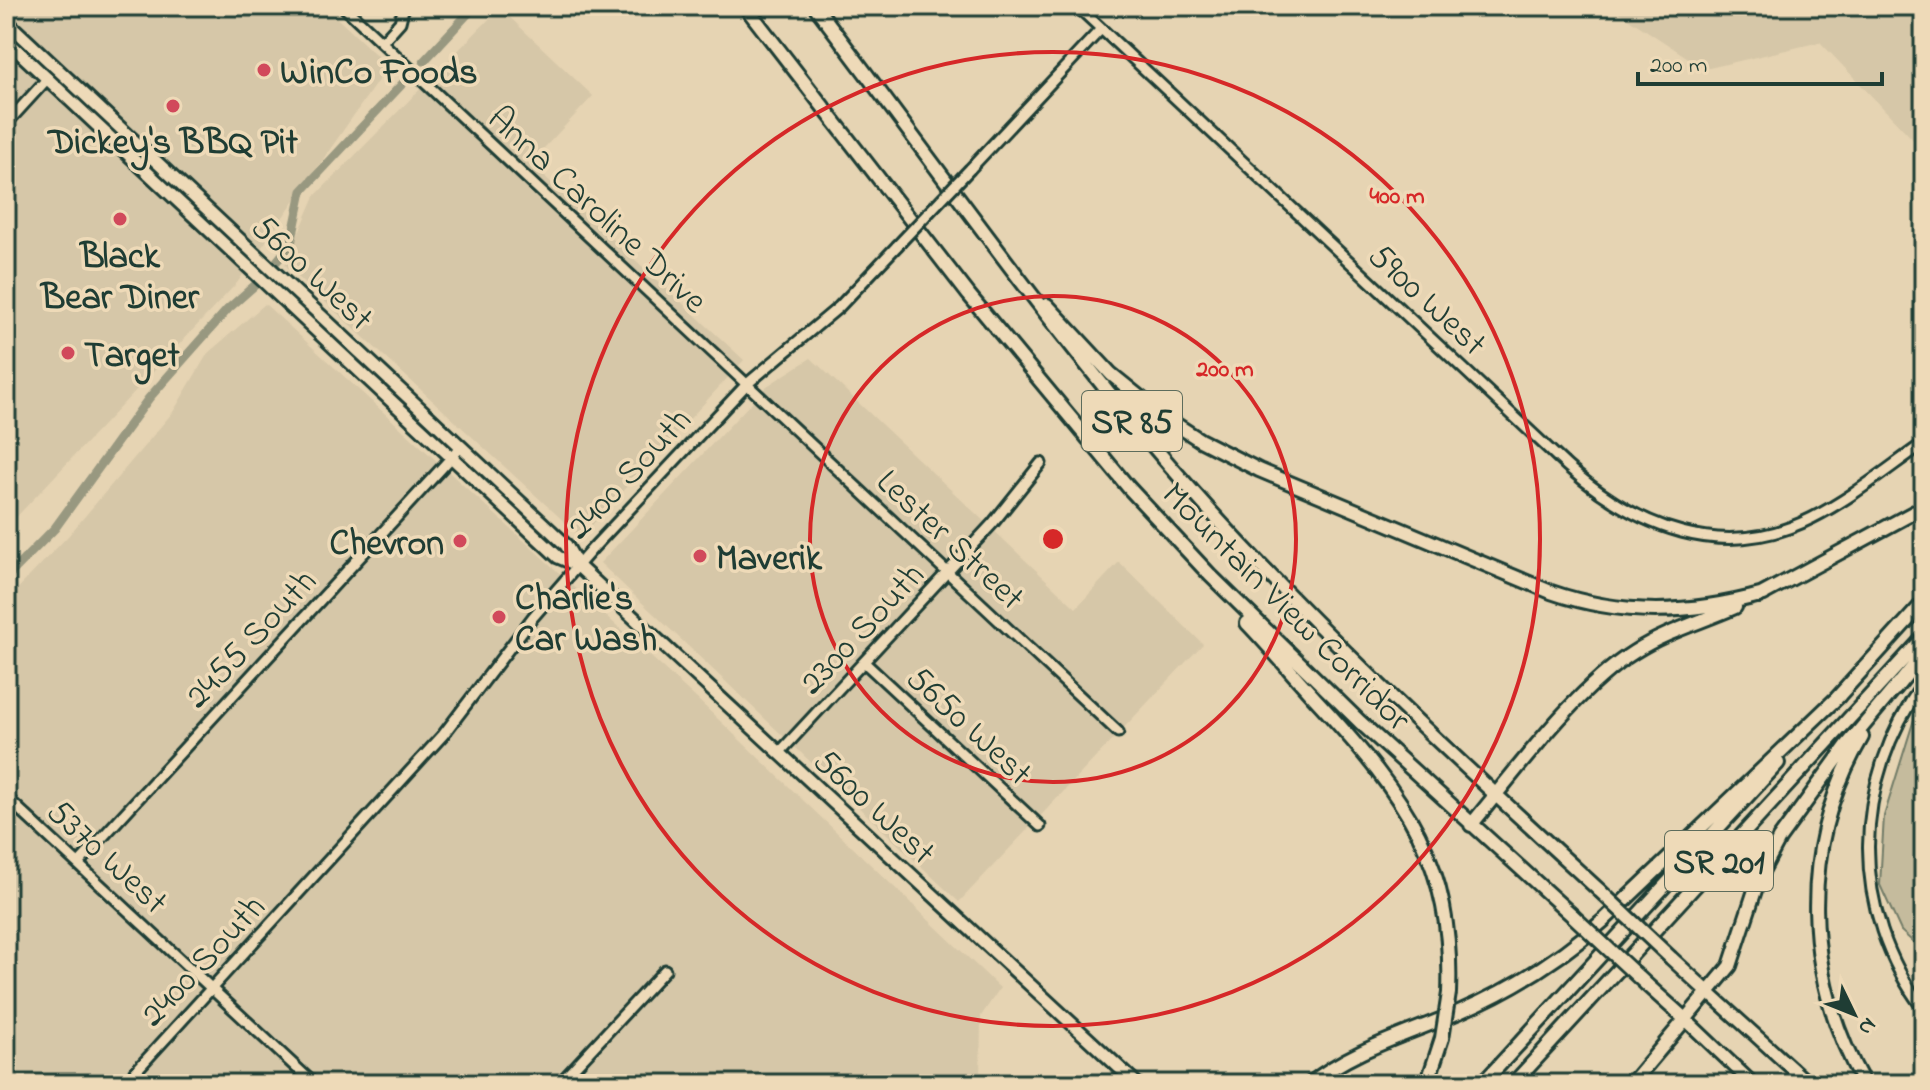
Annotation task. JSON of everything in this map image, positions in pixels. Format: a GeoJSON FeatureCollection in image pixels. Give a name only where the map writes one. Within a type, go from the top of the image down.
{"type":"FeatureCollection","features":[{"type":"Feature","properties":{"kind":"highway","name":"Mountain View Corridor"},"geometry":{"type":"LineString","coordinates":[[745,6],[969,295],[1129,488],[1285,650],[1471,825],[1686,1020]]}},
{"type":"Feature","properties":{"kind":"highway","name":"Mountain View Corridor"},"geometry":{"type":"LineString","coordinates":[[815,6],[1051,323],[1196,495],[1335,640],[1709,993]]}},
{"type":"Feature","properties":{"kind":"highway"},"geometry":{"type":"LineString","coordinates":[[993,243],[1078,341],[1119,381],[1181,429],[1239,461],[1525,581],[1584,602],[1627,610],[1668,611],[1764,594]]}},
{"type":"Feature","properties":{"kind":"highway"},"geometry":{"type":"LineString","coordinates":[[1129,488],[1376,766],[1402,802],[1430,859],[1444,906],[1450,959],[1449,993],[1442,1038],[1427,1084]]}},
{"type":"Feature","properties":{"kind":"highway"},"geometry":{"type":"LineString","coordinates":[[1471,825],[1586,692],[1613,667],[1649,643],[1764,594],[1924,507]]}},
{"type":"Feature","properties":{"kind":"highway","name":"SR 201"},"geometry":{"type":"LineString","coordinates":[[1482,1084],[1924,602]]}},
{"type":"Feature","properties":{"kind":"highway","name":"SR 201"},"geometry":{"type":"LineString","coordinates":[[1513,1084],[1924,637]]}},
{"type":"Feature","properties":{"kind":"highway"},"geometry":{"type":"LineString","coordinates":[[1631,1084],[1734,959],[1760,875],[1779,839],[1848,744],[1924,653]]}},
{"type":"Feature","properties":{"kind":"highway"},"geometry":{"type":"LineString","coordinates":[[1864,1084],[1842,1041],[1824,984],[1815,925],[1817,875],[1825,824],[1841,778],[1870,724],[1899,683]]}},
{"type":"Feature","properties":{"kind":"highway"},"geometry":{"type":"LineString","coordinates":[[1310,1084],[1342,1061],[1501,993],[1564,954],[1604,920],[1839,696]]}},
{"type":"Feature","properties":{"kind":"main road","name":"5600 West"},"geometry":{"type":"LineString","coordinates":[[6,21],[566,545],[578,566],[1137,1084]]}},
{"type":"Feature","properties":{"kind":"main road"},"geometry":{"type":"LineString","coordinates":[[6,30],[49,69],[57,68]]}},
{"type":"Feature","properties":{"kind":"main road","name":"5600 West"},"geometry":{"type":"LineString","coordinates":[[6,40],[558,557],[578,566]]}},
{"type":"Feature","properties":{"kind":"main road"},"geometry":{"type":"LineString","coordinates":[[48,78],[59,80],[99,117],[118,125]]}},
{"type":"Feature","properties":{"kind":"main road","name":"Mountain View Corridor"},"geometry":{"type":"LineString","coordinates":[[1709,993],[1809,1084]]}},
{"type":"Feature","properties":{"kind":"main road","name":"Mountain View Corridor"},"geometry":{"type":"LineString","coordinates":[[1686,1020],[1753,1084]]}},
{"type":"Feature","properties":{"kind":"street","name":"Anna Caroline Drive"},"geometry":{"type":"LineString","coordinates":[[343,6],[747,384]]}},
{"type":"Feature","properties":{"kind":"street"},"geometry":{"type":"LineString","coordinates":[[382,42],[400,22],[404,6]]}},
{"type":"Feature","properties":{"kind":"street","name":"5900 West"},"geometry":{"type":"LineString","coordinates":[[1077,6],[1605,498],[1636,517],[1674,531],[1741,538],[1775,532],[1810,519],[1924,443]]}},
{"type":"Feature","properties":{"kind":"street","name":"2400 South"},"geometry":{"type":"LineString","coordinates":[[124,1084],[443,735],[527,624],[578,566],[747,384],[839,307],[1101,29]]}},
{"type":"Feature","properties":{"kind":"street"},"geometry":{"type":"LineString","coordinates":[[6,124],[48,78]]}},
{"type":"Feature","properties":{"kind":"street","name":"Lester Street"},"geometry":{"type":"LineString","coordinates":[[747,384],[1118,732]]}},
{"type":"Feature","properties":{"kind":"street","name":"2455 South"},"geometry":{"type":"LineString","coordinates":[[78,864],[461,447]]}},
{"type":"Feature","properties":{"kind":"street","name":"2300 South"},"geometry":{"type":"LineString","coordinates":[[779,753],[949,573],[1041,463]]}},
{"type":"Feature","properties":{"kind":"street","name":"5650 West"},"geometry":{"type":"LineString","coordinates":[[865,663],[1040,826]]}},
{"type":"Feature","properties":{"kind":"street"},"geometry":{"type":"LineString","coordinates":[[1924,682],[1901,716],[1881,760],[1870,803],[1867,854],[1872,899],[1883,937],[1902,977],[1924,1010]]}},
{"type":"Feature","properties":{"kind":"street","name":"5370 West"},"geometry":{"type":"LineString","coordinates":[[6,797],[314,1084]]}},
{"type":"Feature","properties":{"kind":"street"},"geometry":{"type":"LineString","coordinates":[[559,1084],[665,970]]}},
{"type":"Feature","properties":{"kind":"shaded area"},"geometry":{"type":"Polygon","coordinates":[[[6,6],[324,6],[388,66],[237,283],[6,528],[6,6]]]}},
{"type":"Feature","properties":{"kind":"shaded area"},"geometry":{"type":"Polygon","coordinates":[[[1609,6],[1924,6],[1924,151],[1820,42],[1705,69],[1609,6]]]}},
{"type":"Feature","properties":{"kind":"shaded area"},"geometry":{"type":"Polygon","coordinates":[[[500,8],[593,96],[530,163],[744,360],[581,537],[285,265],[315,196],[500,8]]]}},
{"type":"Feature","properties":{"kind":"shaded area"},"geometry":{"type":"Polygon","coordinates":[[[265,304],[697,699],[1000,988],[981,1016],[980,1084],[6,1084],[6,601],[69,535],[173,412],[208,353],[265,304]]]}},
{"type":"Feature","properties":{"kind":"shaded area"},"geometry":{"type":"Polygon","coordinates":[[[811,358],[1076,608],[1119,562],[1203,644],[959,902],[600,563],[767,386],[811,358]]]}},
{"type":"Feature","properties":{"kind":"shaded area"},"geometry":{"type":"Polygon","coordinates":[[[1924,703],[1924,952],[1901,931],[1880,885],[1884,816],[1916,713],[1924,703]]]}},
{"type":"Feature","properties":{"kind":"waterway"},"geometry":{"type":"LineString","coordinates":[[424,61],[475,6]]}},
{"type":"Feature","properties":{"kind":"waterway"},"geometry":{"type":"LineString","coordinates":[[277,261],[291,244],[302,191],[405,81]]}},
{"type":"Feature","properties":{"kind":"waterway"},"geometry":{"type":"LineString","coordinates":[[6,578],[55,528],[149,398],[228,309],[254,286]]}},
{"type":"Feature","properties":{"kind":"place","name":"WinCo Foods"},"geometry":{"type":"Point","coordinates":[264,70]}},
{"type":"Feature","properties":{"kind":"place","name":"Dickey's BBQ Pit"},"geometry":{"type":"Point","coordinates":[173,106]}},
{"type":"Feature","properties":{"kind":"place","name":"Black Bear Diner"},"geometry":{"type":"Point","coordinates":[120,219]}},
{"type":"Feature","properties":{"kind":"place","name":"Target"},"geometry":{"type":"Point","coordinates":[68,353]}},
{"type":"Feature","properties":{"kind":"place","name":"Chevron"},"geometry":{"type":"Point","coordinates":[460,541]}},
{"type":"Feature","properties":{"kind":"place","name":"Maverik"},"geometry":{"type":"Point","coordinates":[700,556]}},
{"type":"Feature","properties":{"kind":"place","name":"Charlie's Car Wash"},"geometry":{"type":"Point","coordinates":[499,617]}}]}
